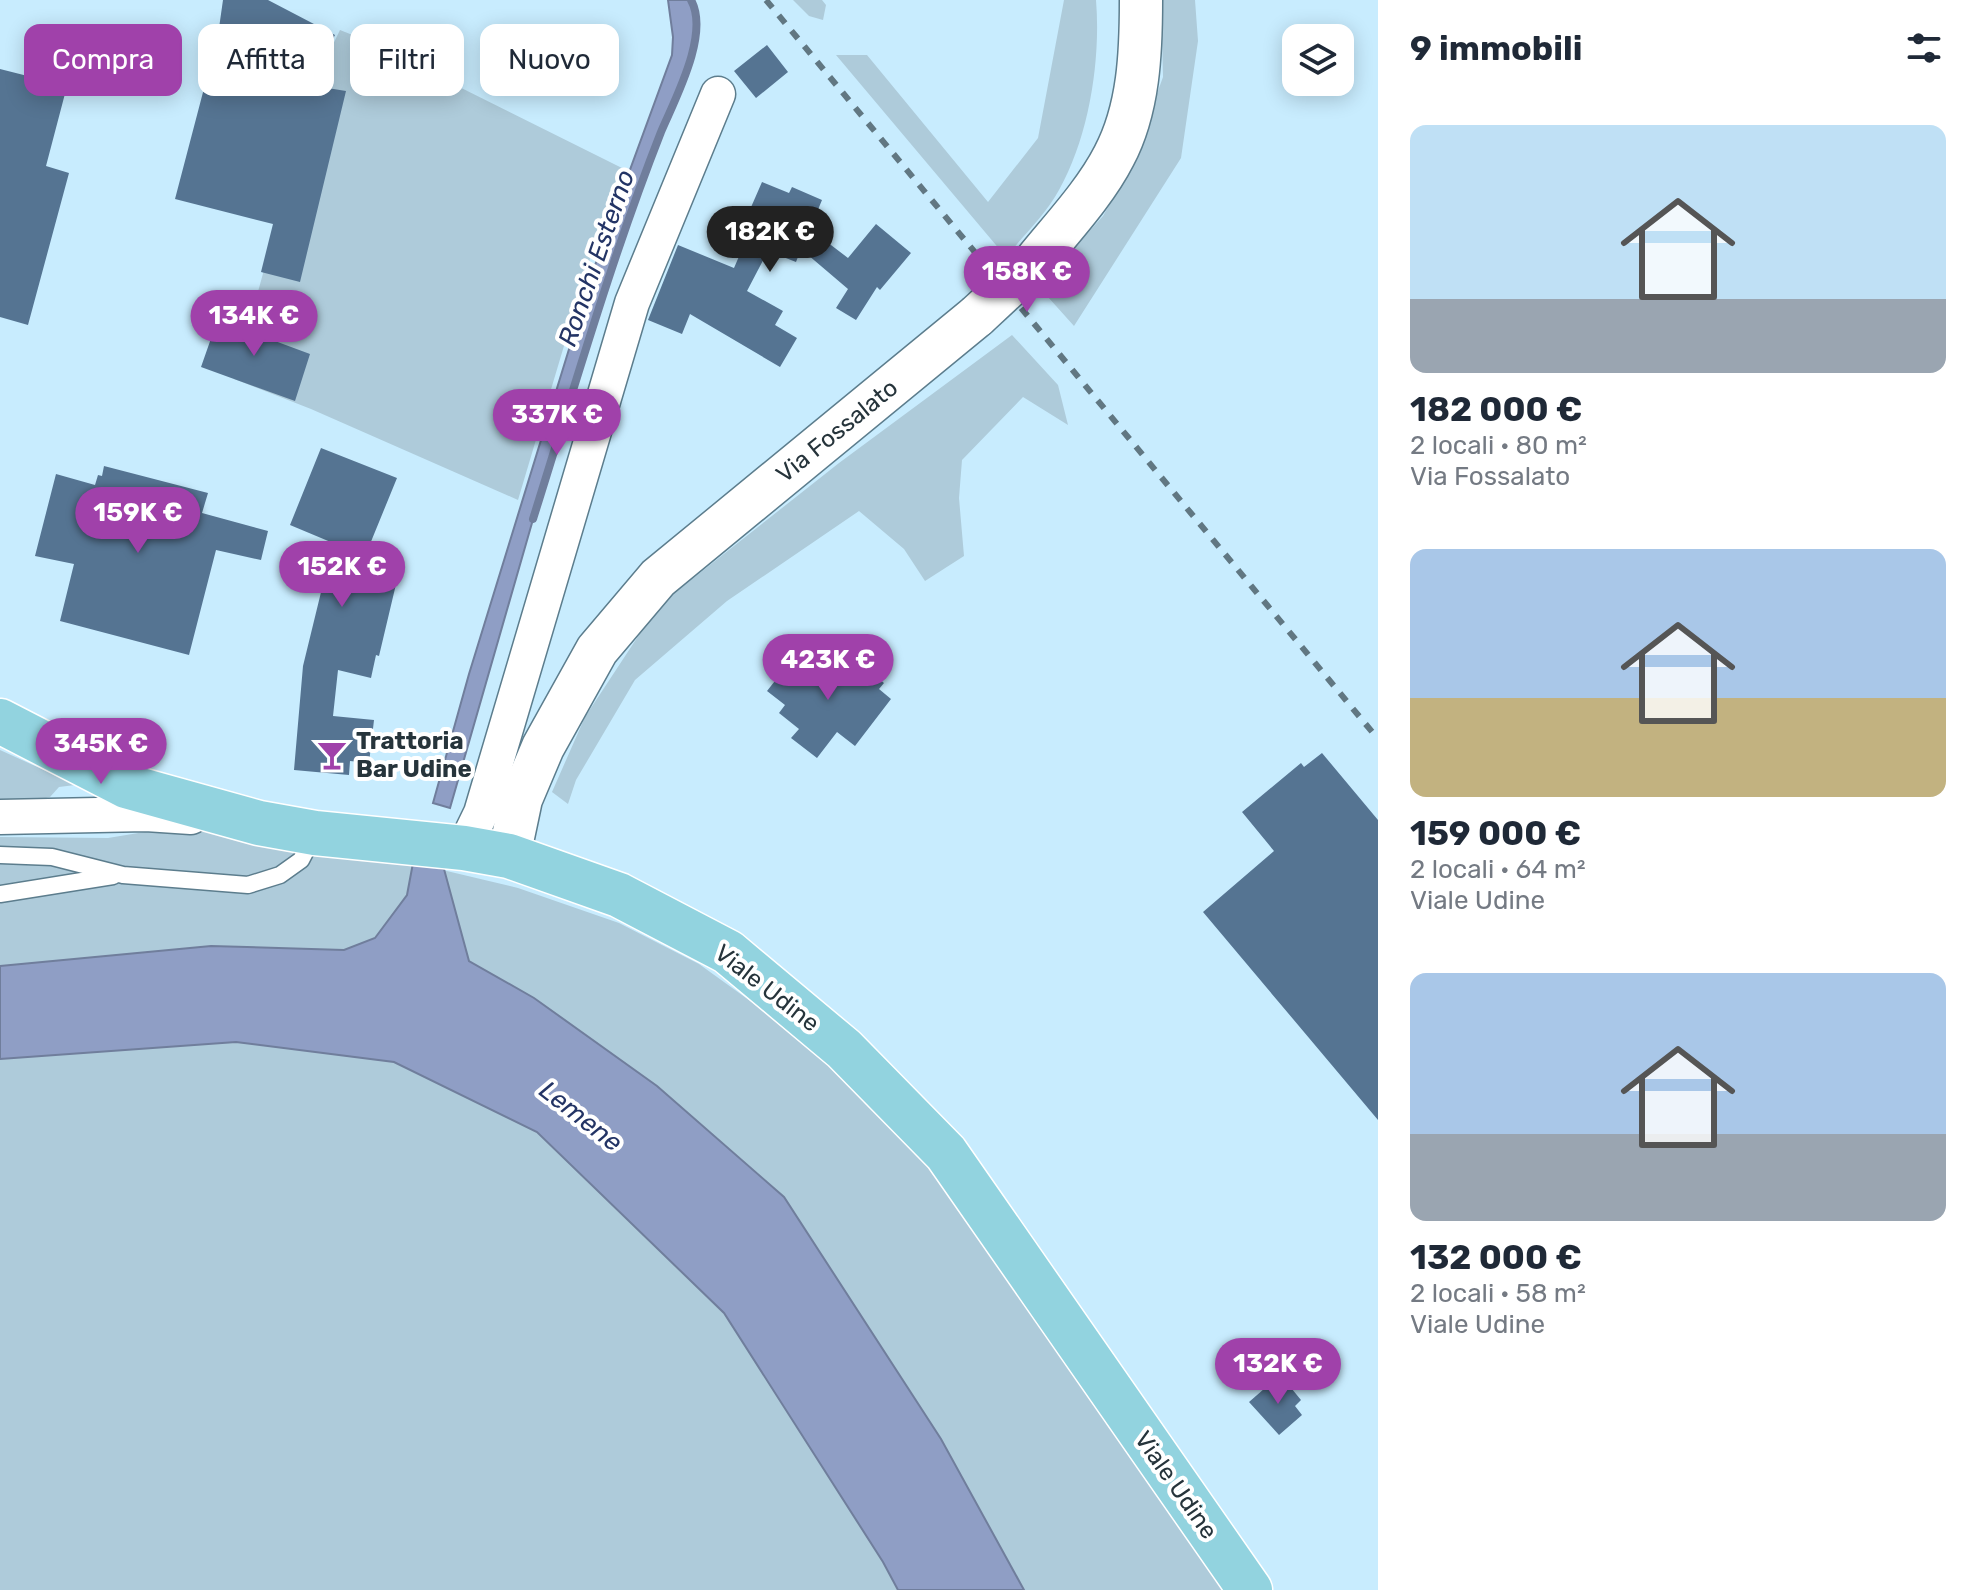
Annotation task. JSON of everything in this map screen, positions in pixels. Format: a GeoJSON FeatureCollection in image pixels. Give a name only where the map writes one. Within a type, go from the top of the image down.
{"type":"FeatureCollection","features":[{"type":"Feature","properties":{"kind":"main road","name":"Viale Udine"},"geometry":{"type":"LineString","coordinates":[[0,721],[126,786],[259,823],[315,833],[464,848],[509,856],[619,895],[728,952],[844,1049],[946,1153],[1250,1590]]}},
{"type":"Feature","properties":{"kind":"street"},"geometry":{"type":"LineString","coordinates":[[1085,198],[1109,97],[1116,44],[1115,0]]}},
{"type":"Feature","properties":{"kind":"street","name":"Via Fossalato"},"geometry":{"type":"LineString","coordinates":[[509,856],[521,799],[543,747],[597,650],[658,578],[977,316],[1033,264],[1085,198],[1114,156],[1131,111],[1141,50],[1141,0]]}},
{"type":"Feature","properties":{"kind":"street"},"geometry":{"type":"LineString","coordinates":[[464,848],[481,813],[632,303],[718,94]]}},
{"type":"Feature","properties":{"kind":"street"},"geometry":{"type":"LineString","coordinates":[[0,817],[146,814],[259,823]]}},
{"type":"Feature","properties":{"kind":"lane"},"geometry":{"type":"LineString","coordinates":[[0,855],[52,857],[123,875],[248,885],[280,875],[301,860],[315,833]]}},
{"type":"Feature","properties":{"kind":"lane"},"geometry":{"type":"LineString","coordinates":[[0,894],[123,875]]}},
{"type":"Feature","properties":{"kind":"shaded area"},"geometry":{"type":"Polygon","coordinates":[[[793,0],[822,0],[826,5],[823,20],[809,16],[793,0]]]}},
{"type":"Feature","properties":{"kind":"shaded area"},"geometry":{"type":"Polygon","coordinates":[[[1064,0],[1096,0],[1097,48],[1091,98],[1078,146],[1059,190],[1006,257],[836,55],[867,55],[988,202],[1038,138],[1064,0]]]}},
{"type":"Feature","properties":{"kind":"shaded area"},"geometry":{"type":"Polygon","coordinates":[[[1161,0],[1195,0],[1198,41],[1181,158],[1074,326],[1039,287],[1103,216],[1130,168],[1163,77],[1161,0]]]}},
{"type":"Feature","properties":{"kind":"shaded area"},"geometry":{"type":"Polygon","coordinates":[[[340,30],[350,34],[350,96],[464,96],[464,89],[624,169],[595,242],[518,500],[311,409],[234,379],[312,96],[334,96],[334,42],[340,30]]]}},
{"type":"Feature","properties":{"kind":"shaded area"},"geometry":{"type":"Polygon","coordinates":[[[1012,335],[1058,385],[1068,425],[1023,397],[962,460],[959,498],[964,556],[925,581],[904,549],[859,511],[727,601],[635,680],[576,780],[568,804],[552,792],[585,717],[658,606],[839,463],[1012,335]]]}},
{"type":"Feature","properties":{"kind":"shaded area"},"geometry":{"type":"Polygon","coordinates":[[[0,750],[75,785],[59,787],[50,797],[0,809],[0,750]]]}},
{"type":"Feature","properties":{"kind":"shaded area"},"geometry":{"type":"Polygon","coordinates":[[[181,826],[230,834],[245,843],[316,855],[413,863],[518,888],[619,923],[699,964],[760,1008],[865,1097],[948,1187],[1231,1590],[0,1590],[0,837],[108,838],[181,826]]]}},
{"type":"Feature","properties":{"kind":"water"},"geometry":{"type":"Polygon","coordinates":[[[668,0],[691,0],[696,8],[695,47],[626,220],[536,509],[450,808],[433,803],[469,674],[594,268],[672,55],[668,0]]]}},
{"type":"Feature","properties":{"kind":"water","name":"Lemene"},"geometry":{"type":"Polygon","coordinates":[[[413,863],[444,869],[469,961],[534,998],[657,1086],[784,1197],[941,1439],[1024,1590],[898,1590],[724,1313],[537,1132],[394,1062],[236,1042],[0,1059],[0,966],[211,946],[344,950],[375,938],[407,895],[413,863]]]}},
{"type":"Feature","properties":{"kind":"building"},"geometry":{"type":"Polygon","coordinates":[[[223,0],[268,0],[314,24],[220,24],[223,0]]]}},
{"type":"Feature","properties":{"kind":"building"},"geometry":{"type":"Polygon","coordinates":[[[767,45],[788,72],[756,98],[734,71],[767,45]]]}},
{"type":"Feature","properties":{"kind":"building"},"geometry":{"type":"Polygon","coordinates":[[[0,69],[24,75],[24,96],[64,96],[46,166],[69,173],[28,325],[0,317],[0,69]]]}},
{"type":"Feature","properties":{"kind":"building"},"geometry":{"type":"Polygon","coordinates":[[[334,89],[346,91],[300,282],[261,272],[273,224],[175,199],[202,96],[334,96],[334,89]]]}},
{"type":"Feature","properties":{"kind":"building"},"geometry":{"type":"Polygon","coordinates":[[[762,182],[789,193],[792,187],[822,200],[810,229],[848,258],[876,224],[911,253],[880,290],[877,287],[856,320],[836,308],[848,289],[801,249],[796,262],[768,251],[747,291],[783,311],[775,325],[797,338],[780,367],[690,314],[682,334],[648,320],[678,245],[734,268],[753,224],[745,221],[762,182]]]}},
{"type":"Feature","properties":{"kind":"building"},"geometry":{"type":"Polygon","coordinates":[[[221,310],[249,319],[245,330],[310,354],[295,401],[201,367],[221,310]]]}},
{"type":"Feature","properties":{"kind":"building"},"geometry":{"type":"Polygon","coordinates":[[[321,448],[397,478],[359,571],[397,580],[379,656],[376,655],[371,678],[338,670],[333,716],[374,720],[369,763],[350,761],[349,775],[294,770],[303,666],[333,543],[290,525],[321,448]]]}},
{"type":"Feature","properties":{"kind":"building"},"geometry":{"type":"Polygon","coordinates":[[[104,466],[208,493],[202,513],[268,531],[261,560],[216,550],[189,655],[60,621],[74,564],[35,556],[56,474],[95,485],[98,475],[102,476],[104,466]]]}},
{"type":"Feature","properties":{"kind":"building"},"geometry":{"type":"Polygon","coordinates":[[[797,653],[806,660],[808,655],[835,677],[851,656],[884,683],[879,689],[891,699],[855,746],[837,732],[817,758],[791,738],[799,729],[779,713],[785,705],[767,691],[797,653]]]}},
{"type":"Feature","properties":{"kind":"building"},"geometry":{"type":"Polygon","coordinates":[[[1322,753],[1378,820],[1378,1120],[1203,912],[1274,851],[1242,812],[1301,763],[1304,767],[1322,753]]]}},
{"type":"Feature","properties":{"kind":"building"},"geometry":{"type":"Polygon","coordinates":[[[1273,1381],[1280,1389],[1287,1383],[1301,1400],[1295,1406],[1302,1415],[1279,1435],[1249,1402],[1273,1381]]]}},
{"type":"Feature","properties":{"kind":"waterway","name":"Ronchi Esterno"},"geometry":{"type":"LineString","coordinates":[[533,519],[626,228],[694,48],[696,14],[691,0]]}},
{"type":"Feature","properties":{"kind":"railway"},"geometry":{"type":"LineString","coordinates":[[766,0],[1378,739]]}},
{"type":"Feature","properties":{"kind":"place","name":"Trattoria Bar Udine"},"geometry":{"type":"Point","coordinates":[332,755]}}]}
